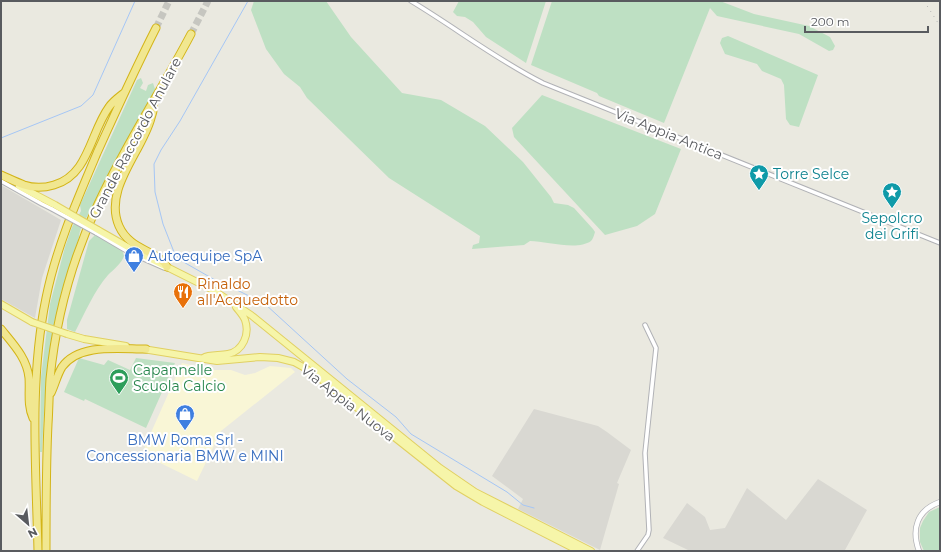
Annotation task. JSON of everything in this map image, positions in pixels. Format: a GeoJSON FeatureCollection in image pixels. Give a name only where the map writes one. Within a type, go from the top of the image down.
{"type":"FeatureCollection","features":[{"type":"Feature","properties":{"kind":"highway","name":"Grande Raccordo Anulare"},"geometry":{"type":"LineString","coordinates":[[38,551],[35,422],[36,371],[40,333],[50,280],[72,213],[125,93],[156,28]]}},
{"type":"Feature","properties":{"kind":"highway","name":"Grande Raccordo Anulare"},"geometry":{"type":"LineString","coordinates":[[46,551],[45,479],[52,360],[67,288],[88,226],[106,186],[191,34]]}},
{"type":"Feature","properties":{"kind":"highway"},"geometry":{"type":"LineString","coordinates":[[1,175],[24,185],[36,187],[51,186],[65,180],[76,170],[84,159],[109,107],[115,100],[125,93]]}},
{"type":"Feature","properties":{"kind":"highway"},"geometry":{"type":"LineString","coordinates":[[153,103],[154,108],[149,126],[129,164],[118,190],[115,202],[115,213],[120,228],[129,240],[144,251],[164,262],[167,267]]}},
{"type":"Feature","properties":{"kind":"highway"},"geometry":{"type":"LineString","coordinates":[[1,329],[25,362],[29,378],[30,412],[35,422]]}},
{"type":"Feature","properties":{"kind":"highway"},"geometry":{"type":"LineString","coordinates":[[49,399],[61,369],[75,355],[94,350],[146,349]]}},
{"type":"Feature","properties":{"kind":"main road","name":"Via Appia Nuova"},"geometry":{"type":"LineString","coordinates":[[1,175],[53,207],[213,290],[231,301],[262,323],[454,478],[475,492],[592,551]]}},
{"type":"Feature","properties":{"kind":"main road"},"geometry":{"type":"LineString","coordinates":[[202,358],[207,356],[231,354],[240,348],[244,341],[247,332],[246,322],[231,301]]}},
{"type":"Feature","properties":{"kind":"main road","name":"Via Appia Nuova"},"geometry":{"type":"LineString","coordinates":[[1,304],[32,322],[88,340],[217,361],[272,357],[289,360],[301,365],[312,372],[456,486],[478,500],[579,551]]}},
{"type":"Feature","properties":{"kind":"street","name":"Via Appia Antica"},"geometry":{"type":"LineString","coordinates":[[411,1],[504,62],[543,83],[940,242]]}},
{"type":"Feature","properties":{"kind":"street","name":"Via Appia Nuova"},"geometry":{"type":"LineString","coordinates":[[1,181],[42,204],[53,207]]}},
{"type":"Feature","properties":{"kind":"street","name":"Via Appia Nuova"},"geometry":{"type":"LineString","coordinates":[[97,231],[130,253],[157,266],[182,274]]}},
{"type":"Feature","properties":{"kind":"street"},"geometry":{"type":"LineString","coordinates":[[638,551],[650,530],[644,453],[656,348],[645,325]]}},
{"type":"Feature","properties":{"kind":"street"},"geometry":{"type":"LineString","coordinates":[[918,551],[915,534],[918,520],[926,509],[940,502]]}},
{"type":"Feature","properties":{"kind":"shaded area"},"geometry":{"type":"Polygon","coordinates":[[[1,185],[61,220],[42,278],[35,318],[1,299],[1,185]]]}},
{"type":"Feature","properties":{"kind":"shaded area"},"geometry":{"type":"Polygon","coordinates":[[[182,363],[213,370],[231,370],[245,375],[255,373],[270,366],[291,368],[295,372],[221,431],[197,481],[148,457],[144,451],[182,363]]]}},
{"type":"Feature","properties":{"kind":"shaded area"},"geometry":{"type":"Polygon","coordinates":[[[534,409],[598,426],[631,450],[617,483],[619,484],[600,550],[518,509],[523,499],[492,476],[534,409]]]}},
{"type":"Feature","properties":{"kind":"shaded area"},"geometry":{"type":"Polygon","coordinates":[[[818,479],[867,510],[845,550],[846,551],[688,551],[663,538],[687,503],[705,517],[710,530],[725,528],[747,488],[786,520],[818,479]]]}},
{"type":"Feature","properties":{"kind":"green space"},"geometry":{"type":"Polygon","coordinates":[[[254,1],[326,1],[351,37],[402,93],[441,100],[485,126],[523,162],[551,197],[554,203],[568,205],[574,208],[595,232],[592,240],[585,244],[578,245],[561,245],[530,241],[524,245],[472,249],[473,245],[479,243],[480,236],[389,178],[307,98],[300,87],[284,74],[266,49],[251,10],[254,1]]]}},
{"type":"Feature","properties":{"kind":"green space"},"geometry":{"type":"Polygon","coordinates":[[[459,1],[546,1],[526,63],[486,37],[473,22],[465,17],[457,16],[453,12],[459,1]]]}},
{"type":"Feature","properties":{"kind":"green space"},"geometry":{"type":"Polygon","coordinates":[[[552,1],[720,1],[754,14],[809,26],[830,37],[835,46],[833,50],[829,51],[799,34],[717,16],[710,8],[664,123],[599,96],[597,93],[531,65],[552,1]]]}},
{"type":"Feature","properties":{"kind":"green space"},"geometry":{"type":"Polygon","coordinates":[[[728,36],[818,75],[799,127],[790,125],[786,119],[784,85],[781,79],[762,71],[757,64],[725,54],[720,43],[722,38],[728,36]]]}},
{"type":"Feature","properties":{"kind":"green space"},"geometry":{"type":"Polygon","coordinates":[[[141,78],[143,83],[140,88],[146,91],[148,85],[153,83],[155,89],[154,94],[83,224],[60,302],[51,341],[47,369],[42,452],[40,452],[41,377],[50,304],[65,247],[72,227],[81,211],[80,205],[137,80],[141,78]]]}},
{"type":"Feature","properties":{"kind":"green space"},"geometry":{"type":"Polygon","coordinates":[[[542,95],[681,149],[655,214],[637,226],[605,235],[514,137],[512,128],[542,95]]]}},
{"type":"Feature","properties":{"kind":"green space"},"geometry":{"type":"Polygon","coordinates":[[[95,235],[121,250],[124,256],[98,288],[75,332],[67,329],[67,320],[89,241],[95,235]]]}},
{"type":"Feature","properties":{"kind":"green space","name":"Capannelle Scuola Calcio"},"geometry":{"type":"Polygon","coordinates":[[[79,358],[104,365],[108,360],[130,370],[136,358],[175,363],[146,428],[85,399],[84,401],[64,392],[79,358]]]}},
{"type":"Feature","properties":{"kind":"green space"},"geometry":{"type":"Polygon","coordinates":[[[940,507],[940,551],[924,551],[920,542],[920,528],[929,512],[940,507]]]}},
{"type":"Feature","properties":{"kind":"waterway"},"geometry":{"type":"LineString","coordinates":[[1,138],[81,106],[93,95],[135,1]]}},
{"type":"Feature","properties":{"kind":"waterway"},"geometry":{"type":"LineString","coordinates":[[248,1],[154,164],[155,192],[163,224],[174,252],[180,260],[215,280],[265,304],[347,379],[396,417],[411,434],[507,492],[523,505],[534,508]]}},
{"type":"Feature","properties":{"kind":"tunnel"},"geometry":{"type":"LineString","coordinates":[[156,28],[169,1]]}},
{"type":"Feature","properties":{"kind":"tunnel"},"geometry":{"type":"LineString","coordinates":[[191,34],[208,1]]}},
{"type":"Feature","properties":{"kind":"railway"},"geometry":{"type":"LineString","coordinates":[[924,1],[940,26]]}},
{"type":"Feature","properties":{"kind":"place","name":"Torre Selce"},"geometry":{"type":"Point","coordinates":[759,191]}},
{"type":"Feature","properties":{"kind":"place","name":"Sepolcro dei Grifi"},"geometry":{"type":"Point","coordinates":[892,209]}},
{"type":"Feature","properties":{"kind":"place","name":"Autoequipe SpA"},"geometry":{"type":"Point","coordinates":[134,273]}},
{"type":"Feature","properties":{"kind":"place","name":"Rinaldo all'Acquedotto"},"geometry":{"type":"Point","coordinates":[183,309]}},
{"type":"Feature","properties":{"kind":"place","name":"Capannelle Scuola Calcio"},"geometry":{"type":"Point","coordinates":[119,395]}},
{"type":"Feature","properties":{"kind":"place","name":"BMW Roma Srl - Concessionaria BMW e MINI"},"geometry":{"type":"Point","coordinates":[185,431]}}]}
